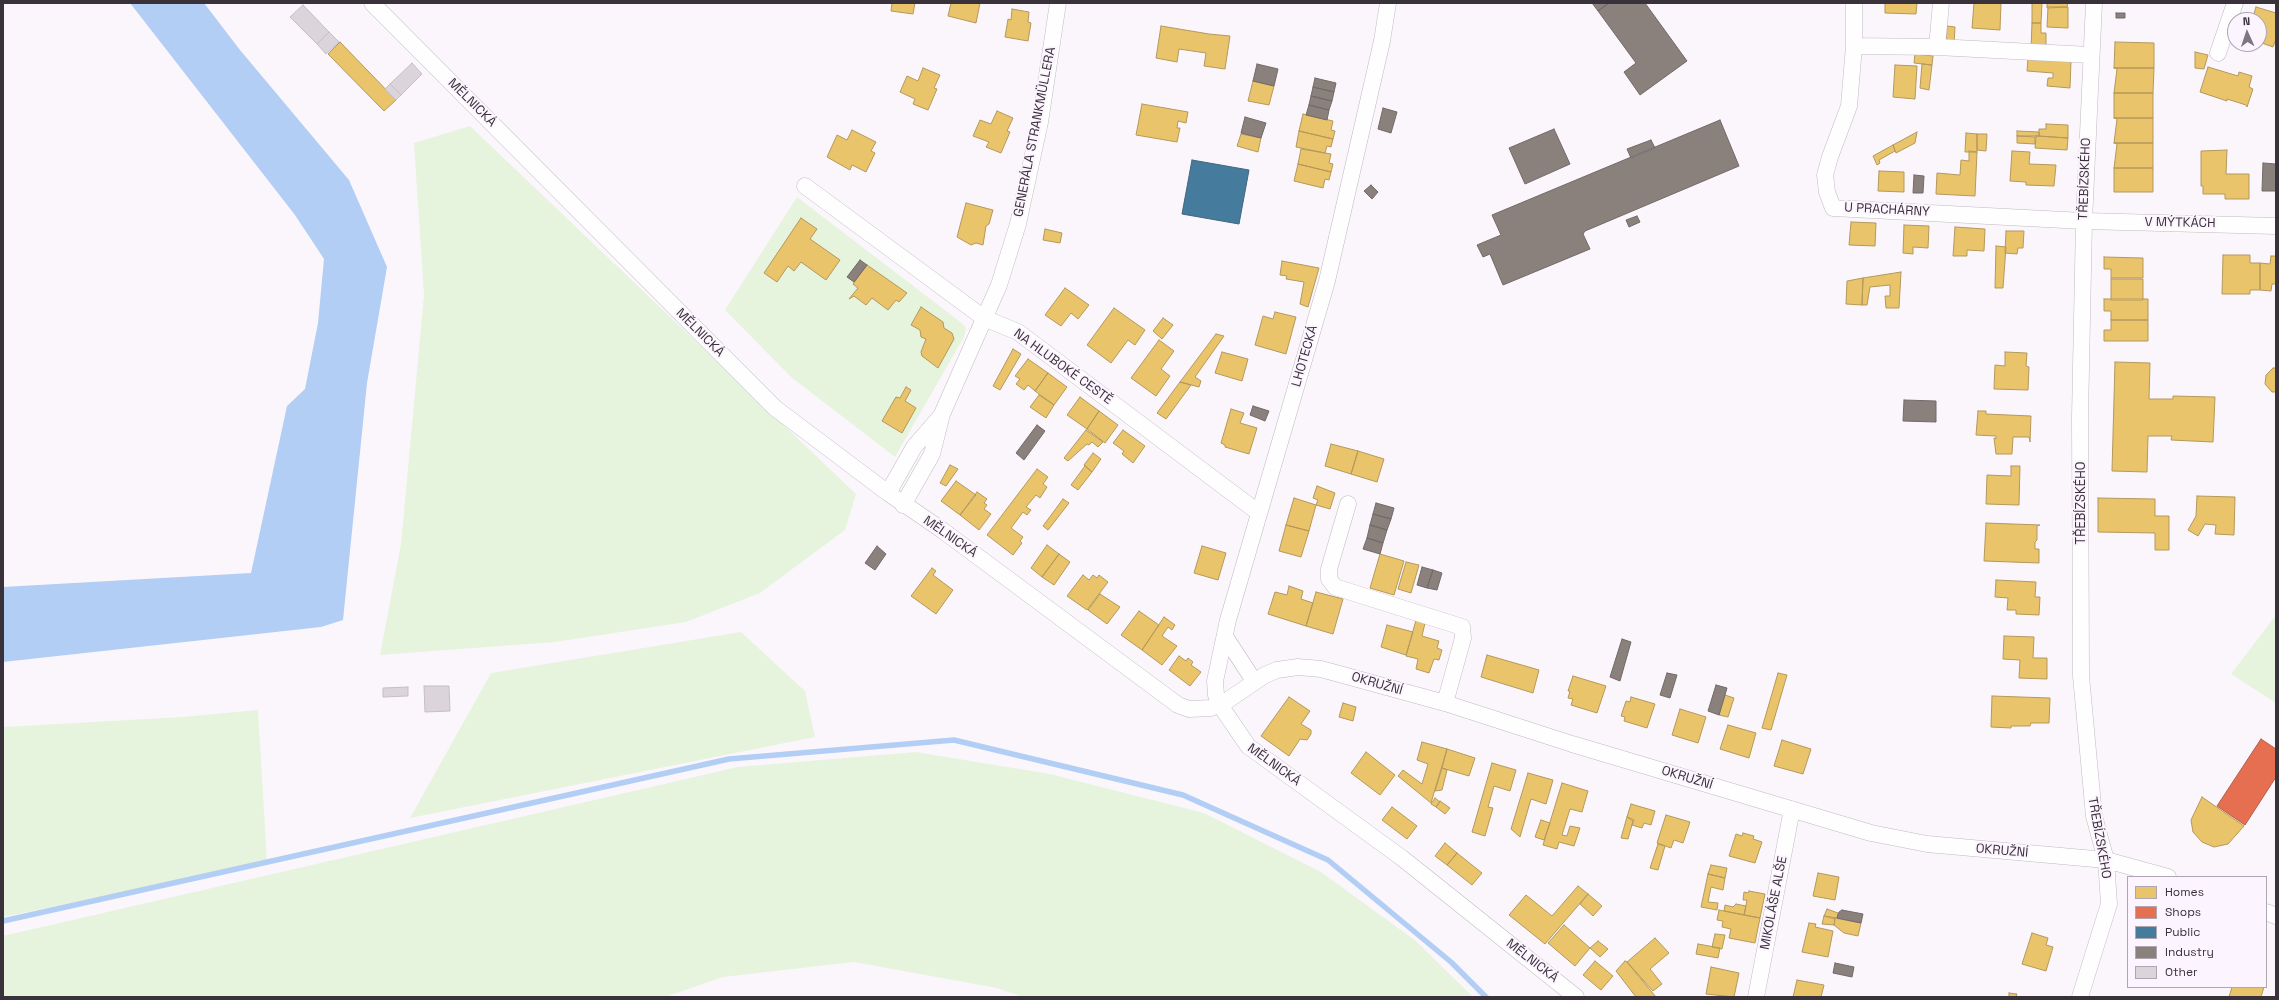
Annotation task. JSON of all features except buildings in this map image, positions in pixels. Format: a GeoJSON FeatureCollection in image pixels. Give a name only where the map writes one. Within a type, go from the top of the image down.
{"type":"FeatureCollection","features":[{"type":"Feature","properties":{"kind":"street","name":"MĚLNICKÁ"},"geometry":{"type":"LineString","coordinates":[[372,3],[774,408],[903,505],[942,530],[1178,705],[1198,709],[1211,708],[1220,705],[1248,746],[1402,858],[1576,997]]}},
{"type":"Feature","properties":{"kind":"street","name":"GENERÁLA STRANKMÜLLERA"},"geometry":{"type":"LineString","coordinates":[[903,505],[932,454],[942,414],[999,285],[1018,224],[1040,122],[1058,3]]}},
{"type":"Feature","properties":{"kind":"street","name":"LHOTECKÁ"},"geometry":{"type":"LineString","coordinates":[[1220,705],[1216,695],[1215,681],[1226,638],[1228,620],[1327,281],[1382,41],[1388,3]]}},
{"type":"Feature","properties":{"kind":"street","name":"U PRACHÁRNY"},"geometry":{"type":"LineString","coordinates":[[1854,3],[1854,46],[1849,106],[1825,175],[1827,192],[1833,208],[2084,221]]}},
{"type":"Feature","properties":{"kind":"street"},"geometry":{"type":"LineString","coordinates":[[1937,47],[1941,3]]}},
{"type":"Feature","properties":{"kind":"street","name":"TŘEBÍZSKÉHO"},"geometry":{"type":"LineString","coordinates":[[2080,997],[2109,904],[2106,860],[2094,816],[2081,676],[2080,417],[2084,221],[2090,55],[2094,3]]}},
{"type":"Feature","properties":{"kind":"street"},"geometry":{"type":"LineString","coordinates":[[2218,53],[2235,3]]}},
{"type":"Feature","properties":{"kind":"street"},"geometry":{"type":"LineString","coordinates":[[1854,46],[1937,47],[2090,55]]}},
{"type":"Feature","properties":{"kind":"street","name":"NA HLUBOKÉ CESTĚ"},"geometry":{"type":"LineString","coordinates":[[805,186],[984,318],[1018,332],[1259,513]]}},
{"type":"Feature","properties":{"kind":"street","name":"V MÝTKÁCH"},"geometry":{"type":"LineString","coordinates":[[2084,221],[2276,226]]}},
{"type":"Feature","properties":{"kind":"street","name":"GENERÁLA STRANKMÜLLERA"},"geometry":{"type":"LineString","coordinates":[[888,493],[914,447],[942,414]]}},
{"type":"Feature","properties":{"kind":"street"},"geometry":{"type":"LineString","coordinates":[[1348,504],[1328,569],[1329,579],[1335,587],[1462,626],[1463,638],[1445,703]]}},
{"type":"Feature","properties":{"kind":"street"},"geometry":{"type":"LineString","coordinates":[[1226,638],[1254,681]]}},
{"type":"Feature","properties":{"kind":"street","name":"OKRUŽNÍ"},"geometry":{"type":"LineString","coordinates":[[1220,705],[1265,675],[1288,668],[1322,669],[1445,703],[1572,744],[1872,833],[1928,844],[2106,860],[2164,876]]}},
{"type":"Feature","properties":{"kind":"street","name":"MIKOLÁŠE ALŠE"},"geometry":{"type":"LineString","coordinates":[[1756,997],[1792,809]]}},
{"type":"Feature","properties":{"kind":"green space"},"geometry":{"type":"Polygon","coordinates":[[[470,126],[856,494],[845,530],[760,593],[686,622],[555,642],[380,655],[401,544],[424,295],[414,143],[470,126]]]}},
{"type":"Feature","properties":{"kind":"green space"},"geometry":{"type":"Polygon","coordinates":[[[797,197],[963,324],[966,328],[964,337],[895,457],[791,377],[725,310],[797,197]]]}},
{"type":"Feature","properties":{"kind":"green space"},"geometry":{"type":"Polygon","coordinates":[[[2276,615],[2276,703],[2231,674],[2276,615]]]}},
{"type":"Feature","properties":{"kind":"green space"},"geometry":{"type":"Polygon","coordinates":[[[741,632],[805,691],[815,737],[410,818],[491,673],[741,632]]]}},
{"type":"Feature","properties":{"kind":"green space"},"geometry":{"type":"Polygon","coordinates":[[[258,710],[267,862],[3,917],[3,727],[182,717],[258,710]]]}},
{"type":"Feature","properties":{"kind":"green space"},"geometry":{"type":"Polygon","coordinates":[[[916,752],[1050,774],[1204,813],[1321,872],[1416,941],[1473,997],[1023,997],[997,988],[854,962],[723,977],[665,997],[3,997],[3,936],[738,767],[916,752]]]}},
{"type":"Feature","properties":{"kind":"water"},"geometry":{"type":"Polygon","coordinates":[[[130,3],[204,3],[240,50],[349,180],[387,267],[367,383],[343,620],[321,627],[3,662],[3,587],[251,573],[287,406],[305,389],[318,323],[324,259],[295,215],[130,3]]]}},
{"type":"Feature","properties":{"kind":"waterway"},"geometry":{"type":"LineString","coordinates":[[3,921],[729,759],[954,740],[1183,795],[1328,860],[1451,962],[1486,997]]}}]}
